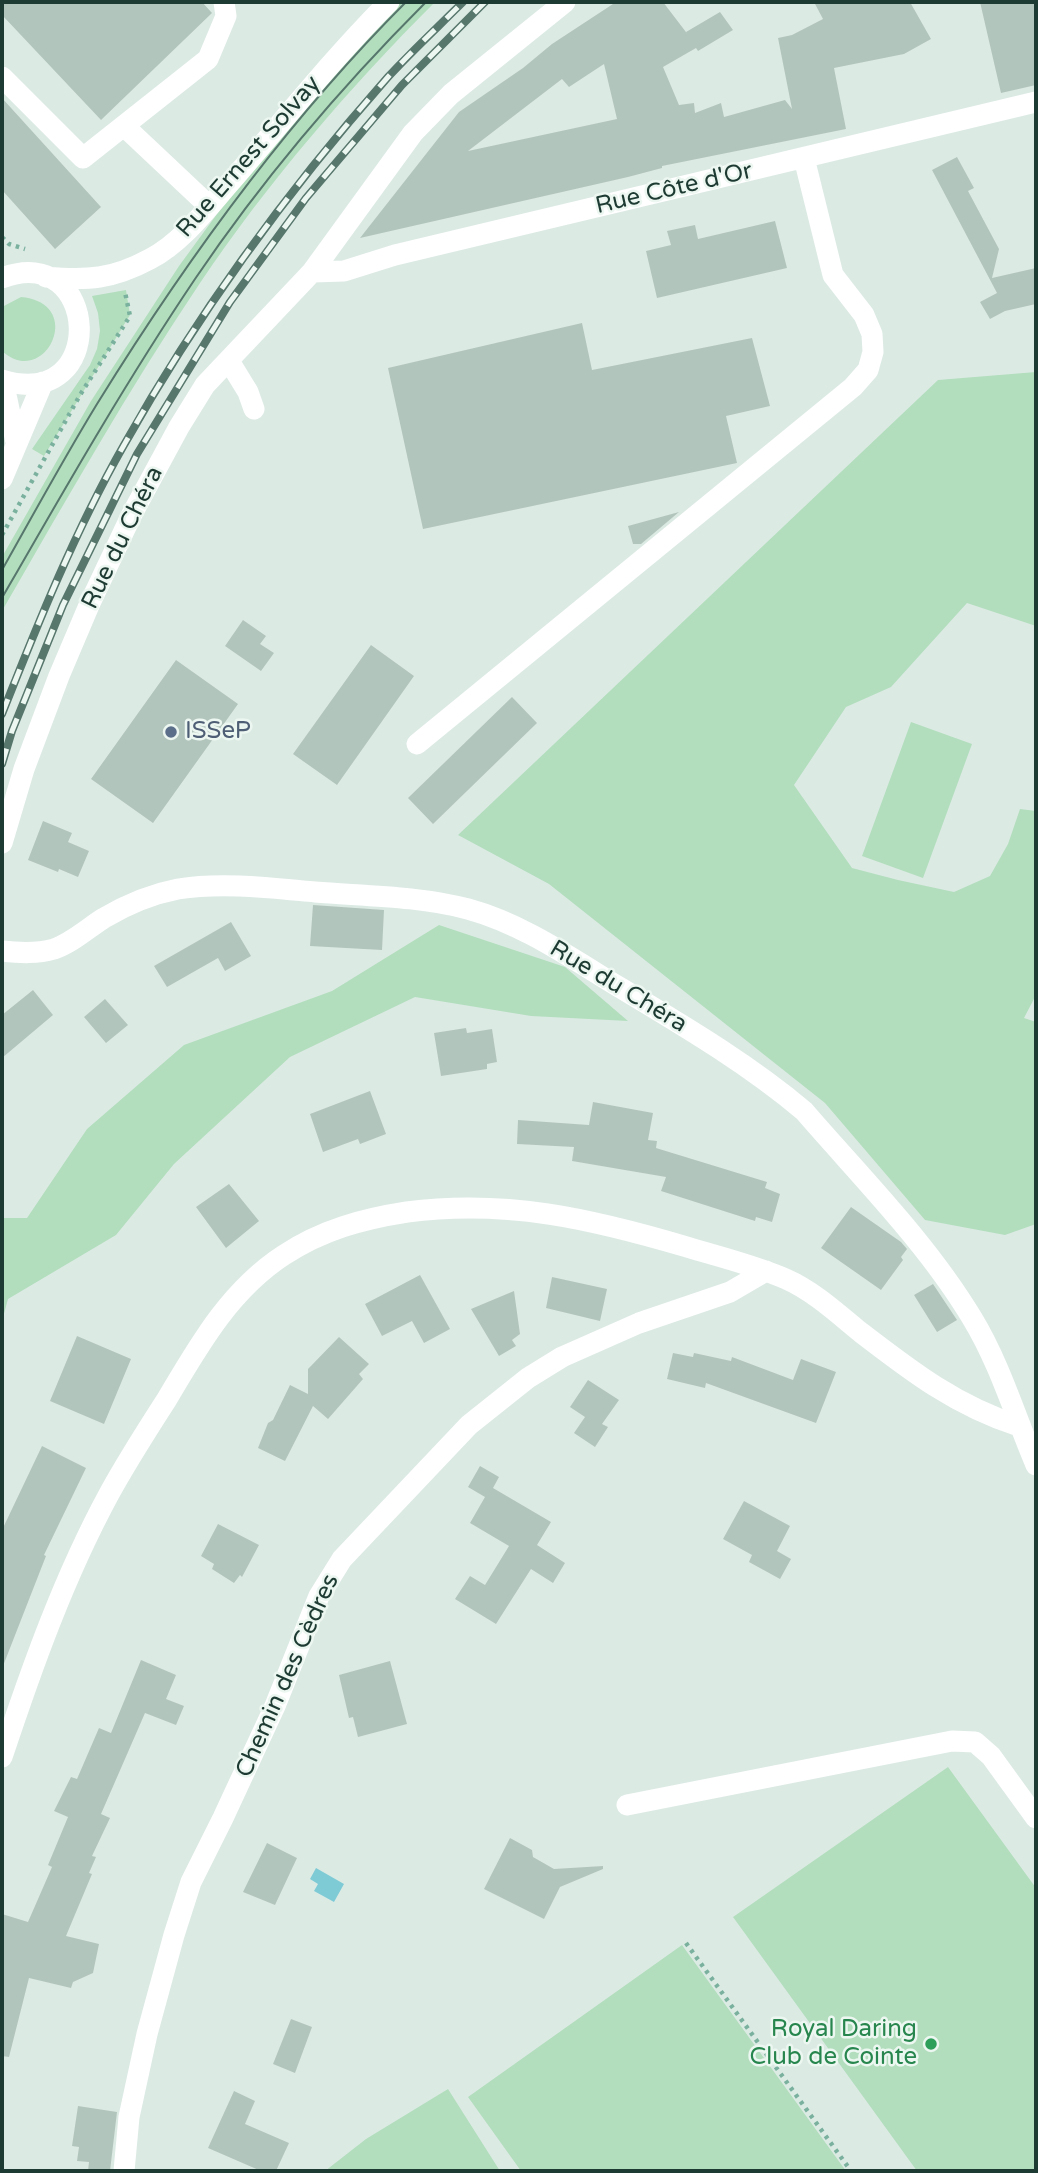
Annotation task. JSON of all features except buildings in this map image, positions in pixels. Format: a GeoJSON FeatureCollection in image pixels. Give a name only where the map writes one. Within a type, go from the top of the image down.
{"type":"FeatureCollection","features":[{"type":"Feature","properties":{"kind":"street"},"geometry":{"type":"LineString","coordinates":[[2,77],[83,158],[208,59],[226,16],[224,2]]}},
{"type":"Feature","properties":{"kind":"street","name":"Rue Ernest Solvay"},"geometry":{"type":"LineString","coordinates":[[12,275],[95,279],[150,259],[172,244],[209,206],[351,40],[389,2]]}},
{"type":"Feature","properties":{"kind":"street","name":"Rue du Chéra"},"geometry":{"type":"LineString","coordinates":[[2,844],[24,769],[100,581],[132,514],[205,385],[312,272],[413,133],[451,94],[565,2]]}},
{"type":"Feature","properties":{"kind":"street","name":"Rue Côte d'Or"},"geometry":{"type":"LineString","coordinates":[[312,272],[344,271],[395,255],[1036,102]]}},
{"type":"Feature","properties":{"kind":"street"},"geometry":{"type":"LineString","coordinates":[[124,125],[209,206]]}},
{"type":"Feature","properties":{"kind":"street"},"geometry":{"type":"LineString","coordinates":[[417,744],[853,387],[867,369],[873,352],[873,334],[864,315],[833,275],[804,158]]}},
{"type":"Feature","properties":{"kind":"street"},"geometry":{"type":"LineString","coordinates":[[2,258],[12,275]]}},
{"type":"Feature","properties":{"kind":"street"},"geometry":{"type":"LineString","coordinates":[[16,442],[2,381],[30,384],[43,382],[66,367],[74,356],[81,330],[80,317],[68,293],[46,277]]}},
{"type":"Feature","properties":{"kind":"street"},"geometry":{"type":"LineString","coordinates":[[229,362],[243,383],[254,409]]}},
{"type":"Feature","properties":{"kind":"street"},"geometry":{"type":"LineString","coordinates":[[2,479],[43,382]]}},
{"type":"Feature","properties":{"kind":"street","name":"Rue du Chéra"},"geometry":{"type":"LineString","coordinates":[[2,951],[38,953],[57,948],[105,917],[131,904],[158,894],[207,886],[296,890],[434,902],[480,913],[524,931],[701,1037],[783,1093],[804,1111],[943,1272],[979,1331],[1005,1385],[1028,1421],[1036,1465]]}},
{"type":"Feature","properties":{"kind":"street"},"geometry":{"type":"LineString","coordinates":[[2,1757],[50,1623],[109,1494],[218,1317],[256,1276],[281,1256],[317,1235],[348,1224],[446,1207],[483,1207],[535,1211],[635,1232],[789,1280],[813,1295],[916,1375],[973,1409],[1028,1421]]}},
{"type":"Feature","properties":{"kind":"street","name":"Chemin des Cèdres"},"geometry":{"type":"LineString","coordinates":[[124,2171],[129,2117],[146,2034],[191,1882],[275,1706],[319,1596],[342,1559],[468,1425],[528,1378],[562,1357],[639,1323],[730,1292],[766,1271]]}},
{"type":"Feature","properties":{"kind":"street"},"geometry":{"type":"LineString","coordinates":[[627,1805],[952,1741],[975,1742],[990,1756],[1036,1818]]}},
{"type":"Feature","properties":{"kind":"path"},"geometry":{"type":"LineString","coordinates":[[2,536],[80,395],[130,316],[120,272]]}},
{"type":"Feature","properties":{"kind":"path"},"geometry":{"type":"LineString","coordinates":[[686,1943],[850,2171]]}},
{"type":"Feature","properties":{"kind":"green space"},"geometry":{"type":"Polygon","coordinates":[[[397,2],[435,2],[311,137],[226,245],[123,404],[2,611],[2,557],[91,401],[179,266],[258,158],[397,2]]]}},
{"type":"Feature","properties":{"kind":"green space"},"geometry":{"type":"Polygon","coordinates":[[[126,290],[130,315],[44,456],[32,449],[90,365],[97,349],[100,331],[92,296],[126,290]]]}},
{"type":"Feature","properties":{"kind":"green space"},"geometry":{"type":"Polygon","coordinates":[[[21,297],[41,303],[52,313],[55,327],[52,341],[44,353],[32,360],[18,360],[2,351],[2,307],[21,297]]]}},
{"type":"Feature","properties":{"kind":"green space"},"geometry":{"type":"Polygon","coordinates":[[[1036,372],[1036,626],[967,603],[891,687],[846,707],[794,785],[852,868],[954,892],[990,876],[1008,844],[1020,809],[1036,811],[1036,995],[1024,1018],[1036,1022],[1036,1224],[1005,1235],[925,1220],[825,1103],[549,884],[458,835],[938,380],[1036,372]]]}},
{"type":"Feature","properties":{"kind":"green space"},"geometry":{"type":"Polygon","coordinates":[[[911,722],[972,744],[923,878],[862,856],[911,722]]]}},
{"type":"Feature","properties":{"kind":"green space"},"geometry":{"type":"Polygon","coordinates":[[[439,925],[565,967],[628,1021],[531,1016],[415,997],[290,1057],[174,1164],[116,1235],[8,1299],[2,1321],[2,1218],[27,1218],[87,1129],[184,1045],[332,991],[439,925]]]}},
{"type":"Feature","properties":{"kind":"green space","name":"Royal Daring Club de Cointe"},"geometry":{"type":"Polygon","coordinates":[[[948,1767],[1036,1888],[1036,2171],[917,2171],[733,1917],[948,1767]]]}},
{"type":"Feature","properties":{"kind":"green space","name":"Royal Daring Club de Cointe"},"geometry":{"type":"Polygon","coordinates":[[[682,1945],[846,2171],[521,2171],[468,2097],[682,1945]]]}},
{"type":"Feature","properties":{"kind":"green space"},"geometry":{"type":"Polygon","coordinates":[[[448,2089],[500,2171],[325,2171],[366,2139],[448,2089]]]}},
{"type":"Feature","properties":{"kind":"water"},"geometry":{"type":"Polygon","coordinates":[[[316,1868],[344,1884],[334,1902],[314,1891],[318,1884],[310,1879],[316,1868]]]}},
{"type":"Feature","properties":{"kind":"tram line"},"geometry":{"type":"LineString","coordinates":[[2,570],[97,404],[202,245],[320,95],[406,2]]}},
{"type":"Feature","properties":{"kind":"tram line"},"geometry":{"type":"LineString","coordinates":[[2,598],[120,397],[221,242],[304,135],[363,67],[426,2]]}},
{"type":"Feature","properties":{"kind":"railway"},"geometry":{"type":"LineString","coordinates":[[2,714],[89,511],[124,445],[182,348],[246,254],[315,164],[388,77],[463,2]]}},
{"type":"Feature","properties":{"kind":"railway"},"geometry":{"type":"LineString","coordinates":[[2,764],[12,731],[63,605],[137,454],[230,302],[306,198],[402,85],[485,2]]}},
{"type":"Feature","properties":{"kind":"place","name":"ISSeP"},"geometry":{"type":"Point","coordinates":[171,732]}},
{"type":"Feature","properties":{"kind":"place","name":"Royal Daring Club de Cointe"},"geometry":{"type":"Point","coordinates":[931,2044]}}]}
